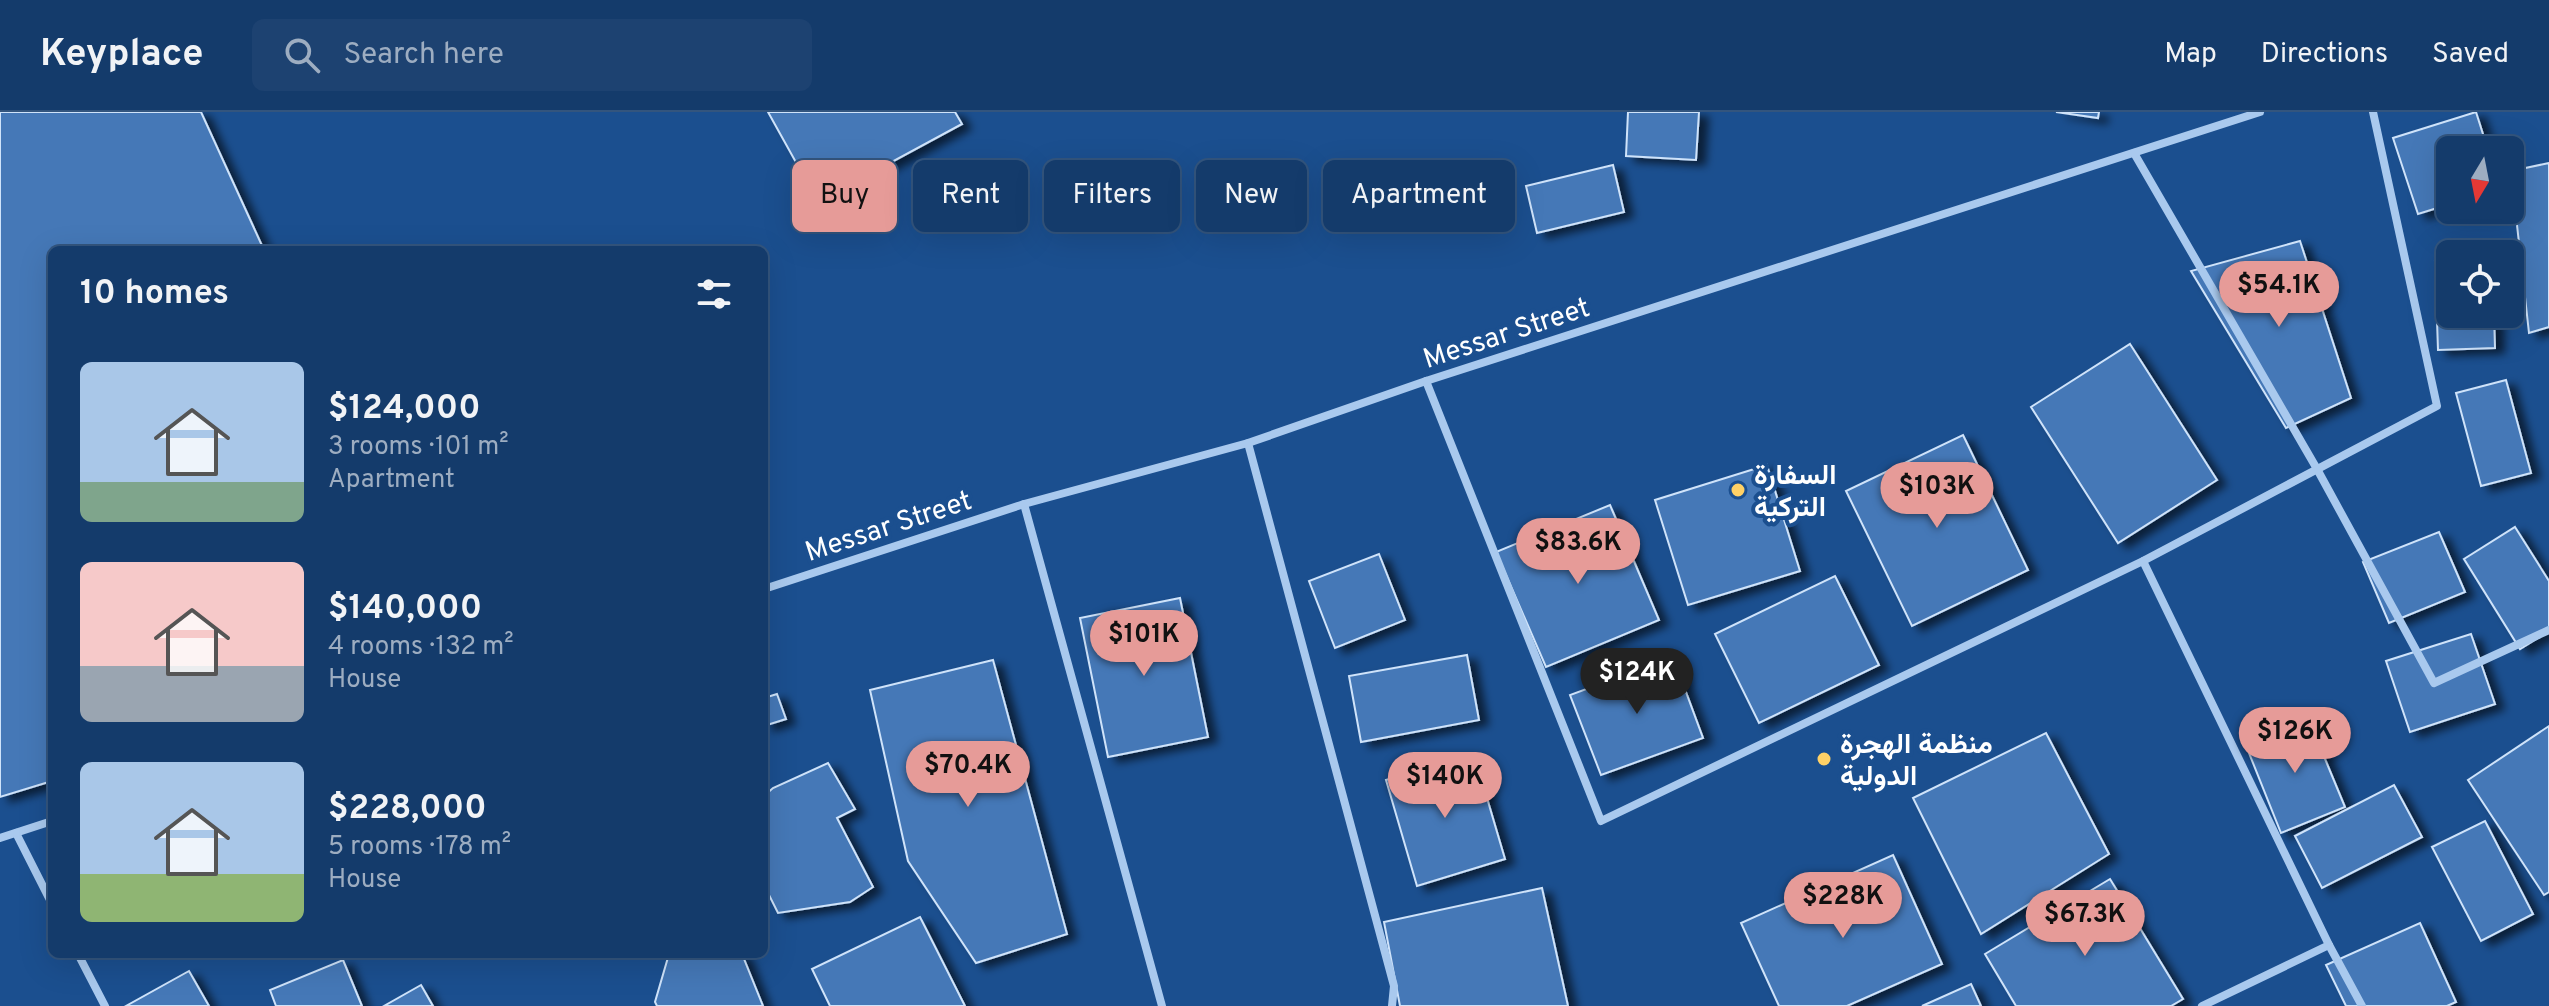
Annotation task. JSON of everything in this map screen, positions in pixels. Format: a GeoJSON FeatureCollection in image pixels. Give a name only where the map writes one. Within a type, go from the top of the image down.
{"type":"FeatureCollection","features":[{"type":"Feature","properties":{"kind":"street","name":"Messar Street"},"geometry":{"type":"LineString","coordinates":[[768,588],[1024,504],[1248,443],[1426,381],[2260,112]]}},
{"type":"Feature","properties":{"kind":"street"},"geometry":{"type":"LineString","coordinates":[[1426,381],[1601,821],[2143,561],[2437,406],[2373,112]]}},
{"type":"Feature","properties":{"kind":"street"},"geometry":{"type":"LineString","coordinates":[[2134,153],[2317,469],[2434,683],[2549,630]]}},
{"type":"Feature","properties":{"kind":"street"},"geometry":{"type":"LineString","coordinates":[[1248,443],[1394,986],[1392,1006]]}},
{"type":"Feature","properties":{"kind":"street"},"geometry":{"type":"LineString","coordinates":[[1024,504],[1162,1006]]}},
{"type":"Feature","properties":{"kind":"street"},"geometry":{"type":"LineString","coordinates":[[2143,561],[2329,945],[2362,1006]]}},
{"type":"Feature","properties":{"kind":"street"},"geometry":{"type":"LineString","coordinates":[[0,838],[48,822]]}},
{"type":"Feature","properties":{"kind":"street"},"geometry":{"type":"LineString","coordinates":[[16,833],[48,896]]}},
{"type":"Feature","properties":{"kind":"street"},"geometry":{"type":"LineString","coordinates":[[2202,1006],[2329,945]]}},
{"type":"Feature","properties":{"kind":"street"},"geometry":{"type":"LineString","coordinates":[[80,958],[105,1006]]}},
{"type":"Feature","properties":{"kind":"building"},"geometry":{"type":"Polygon","coordinates":[[[0,112],[201,112],[262,246],[48,246],[48,782],[0,797],[0,112]]]}},
{"type":"Feature","properties":{"kind":"building"},"geometry":{"type":"Polygon","coordinates":[[[768,112],[955,112],[962,124],[896,160],[795,160],[768,112]]]}},
{"type":"Feature","properties":{"kind":"building"},"geometry":{"type":"Polygon","coordinates":[[[1628,112],[1699,112],[1696,160],[1626,156],[1628,112]]]}},
{"type":"Feature","properties":{"kind":"building"},"geometry":{"type":"Polygon","coordinates":[[[2056,112],[2099,112],[2098,118],[2056,112]]]}},
{"type":"Feature","properties":{"kind":"building"},"geometry":{"type":"Polygon","coordinates":[[[2476,112],[2484,136],[2436,136],[2436,208],[2418,214],[2393,138],[2476,112]]]}},
{"type":"Feature","properties":{"kind":"building"},"geometry":{"type":"Polygon","coordinates":[[[2549,163],[2549,327],[2529,333],[2524,288],[2524,240],[2519,240],[2517,224],[2524,224],[2524,168],[2549,163]]]}},
{"type":"Feature","properties":{"kind":"building"},"geometry":{"type":"Polygon","coordinates":[[[1613,165],[1624,212],[1537,233],[1526,186],[1613,165]]]}},
{"type":"Feature","properties":{"kind":"building"},"geometry":{"type":"Polygon","coordinates":[[[2300,241],[2351,398],[2286,428],[2191,271],[2300,241]]]}},
{"type":"Feature","properties":{"kind":"building"},"geometry":{"type":"Polygon","coordinates":[[[2437,328],[2494,328],[2495,348],[2438,350],[2437,328]]]}},
{"type":"Feature","properties":{"kind":"building"},"geometry":{"type":"Polygon","coordinates":[[[2130,344],[2217,480],[2118,543],[2031,407],[2130,344]]]}},
{"type":"Feature","properties":{"kind":"building"},"geometry":{"type":"Polygon","coordinates":[[[2506,380],[2531,473],[2481,486],[2456,393],[2506,380]]]}},
{"type":"Feature","properties":{"kind":"building"},"geometry":{"type":"Polygon","coordinates":[[[1963,435],[2028,570],[1912,626],[1846,491],[1963,435]]]}},
{"type":"Feature","properties":{"kind":"building"},"geometry":{"type":"Polygon","coordinates":[[[1767,465],[1800,571],[1688,605],[1655,500],[1767,465]]]}},
{"type":"Feature","properties":{"kind":"building"},"geometry":{"type":"Polygon","coordinates":[[[1610,505],[1659,620],[1546,667],[1496,552],[1610,505]]]}},
{"type":"Feature","properties":{"kind":"building"},"geometry":{"type":"Polygon","coordinates":[[[2515,527],[2549,581],[2549,631],[2520,649],[2464,559],[2515,527]]]}},
{"type":"Feature","properties":{"kind":"building"},"geometry":{"type":"Polygon","coordinates":[[[2439,532],[2465,592],[2389,623],[2363,562],[2439,532]]]}},
{"type":"Feature","properties":{"kind":"building"},"geometry":{"type":"Polygon","coordinates":[[[1379,554],[1405,620],[1335,648],[1309,581],[1379,554]]]}},
{"type":"Feature","properties":{"kind":"building"},"geometry":{"type":"Polygon","coordinates":[[[1835,576],[1879,665],[1759,723],[1715,634],[1835,576]]]}},
{"type":"Feature","properties":{"kind":"building"},"geometry":{"type":"Polygon","coordinates":[[[1180,598],[1208,737],[1108,757],[1080,618],[1180,598]]]}},
{"type":"Feature","properties":{"kind":"building"},"geometry":{"type":"Polygon","coordinates":[[[2471,634],[2495,704],[2410,732],[2386,661],[2471,634]]]}},
{"type":"Feature","properties":{"kind":"building"},"geometry":{"type":"Polygon","coordinates":[[[1467,655],[1479,720],[1361,742],[1349,676],[1467,655]]]}},
{"type":"Feature","properties":{"kind":"building"},"geometry":{"type":"Polygon","coordinates":[[[1673,657],[1703,738],[1601,775],[1570,695],[1673,657]]]}},
{"type":"Feature","properties":{"kind":"building"},"geometry":{"type":"Polygon","coordinates":[[[993,660],[1067,934],[976,963],[908,861],[870,690],[993,660]]]}},
{"type":"Feature","properties":{"kind":"building"},"geometry":{"type":"Polygon","coordinates":[[[777,694],[786,719],[768,725],[768,697],[777,694]]]}},
{"type":"Feature","properties":{"kind":"building"},"geometry":{"type":"Polygon","coordinates":[[[2308,718],[2345,807],[2281,833],[2245,743],[2308,718]]]}},
{"type":"Feature","properties":{"kind":"building"},"geometry":{"type":"Polygon","coordinates":[[[2549,726],[2549,892],[2544,895],[2468,780],[2549,726]]]}},
{"type":"Feature","properties":{"kind":"building"},"geometry":{"type":"Polygon","coordinates":[[[2046,733],[2109,854],[1981,934],[1913,798],[2046,733]]]}},
{"type":"Feature","properties":{"kind":"building"},"geometry":{"type":"Polygon","coordinates":[[[1474,754],[1505,859],[1417,886],[1386,780],[1474,754]]]}},
{"type":"Feature","properties":{"kind":"building"},"geometry":{"type":"Polygon","coordinates":[[[828,763],[855,809],[837,818],[873,887],[850,902],[778,913],[768,893],[768,792],[828,763]]]}},
{"type":"Feature","properties":{"kind":"building"},"geometry":{"type":"Polygon","coordinates":[[[2394,785],[2422,837],[2322,888],[2295,836],[2394,785]]]}},
{"type":"Feature","properties":{"kind":"building"},"geometry":{"type":"Polygon","coordinates":[[[2485,821],[2533,914],[2481,941],[2432,847],[2485,821]]]}},
{"type":"Feature","properties":{"kind":"building"},"geometry":{"type":"Polygon","coordinates":[[[1893,855],[1942,964],[1847,1006],[1779,1006],[1741,923],[1893,855]]]}},
{"type":"Feature","properties":{"kind":"building"},"geometry":{"type":"Polygon","coordinates":[[[2110,879],[2183,999],[2171,1006],[2016,1006],[1985,954],[2110,879]]]}},
{"type":"Feature","properties":{"kind":"building"},"geometry":{"type":"Polygon","coordinates":[[[1542,888],[1568,1006],[1400,1006],[1384,922],[1542,888]]]}},
{"type":"Feature","properties":{"kind":"building"},"geometry":{"type":"Polygon","coordinates":[[[920,917],[965,1006],[830,1006],[812,969],[920,917]]]}},
{"type":"Feature","properties":{"kind":"building"},"geometry":{"type":"Polygon","coordinates":[[[2420,923],[2456,1002],[2447,1006],[2346,1006],[2326,965],[2420,923]]]}},
{"type":"Feature","properties":{"kind":"building"},"geometry":{"type":"Polygon","coordinates":[[[668,958],[744,958],[763,1006],[657,1006],[655,1002],[668,958]]]}},
{"type":"Feature","properties":{"kind":"building"},"geometry":{"type":"Polygon","coordinates":[[[343,960],[362,1006],[276,1006],[270,990],[343,960]]]}},
{"type":"Feature","properties":{"kind":"building"},"geometry":{"type":"Polygon","coordinates":[[[189,971],[209,1006],[126,1006],[189,971]]]}},
{"type":"Feature","properties":{"kind":"building"},"geometry":{"type":"Polygon","coordinates":[[[1971,984],[1981,1006],[1922,1006],[1971,984]]]}},
{"type":"Feature","properties":{"kind":"building"},"geometry":{"type":"Polygon","coordinates":[[[421,985],[433,1006],[384,1006],[421,985]]]}},
{"type":"Feature","properties":{"kind":"place","name":"السفارة التركية"},"geometry":{"type":"Point","coordinates":[1738,490]}},
{"type":"Feature","properties":{"kind":"place","name":"منظمة الهجرة الدولية"},"geometry":{"type":"Point","coordinates":[1824,759]}}]}
